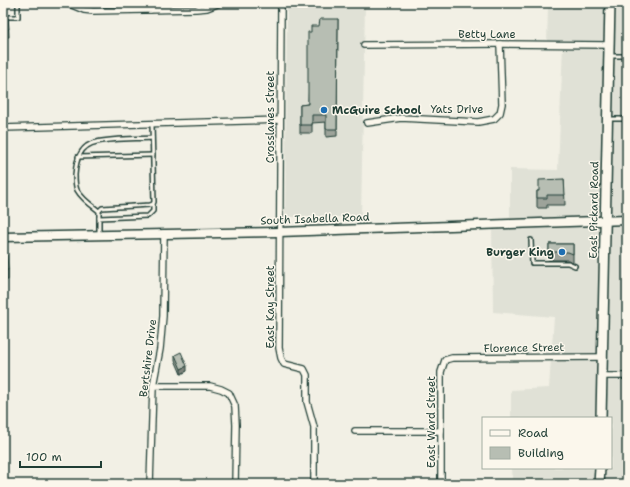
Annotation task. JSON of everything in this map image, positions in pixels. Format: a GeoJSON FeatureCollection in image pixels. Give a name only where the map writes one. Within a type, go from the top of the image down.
{"type":"FeatureCollection","features":[{"type":"Feature","properties":{"kind":"main road","name":"East Pickard Road"},"geometry":{"type":"LineString","coordinates":[[601,417],[610,3]]}},
{"type":"Feature","properties":{"kind":"main road","name":"South Isabella Road"},"geometry":{"type":"LineString","coordinates":[[3,237],[279,232],[627,220]]}},
{"type":"Feature","properties":{"kind":"main road"},"geometry":{"type":"LineString","coordinates":[[599,484],[600,469]]}},
{"type":"Feature","properties":{"kind":"street"},"geometry":{"type":"LineString","coordinates":[[67,3],[84,10],[93,11],[196,9],[207,8],[220,3]]}},
{"type":"Feature","properties":{"kind":"street"},"geometry":{"type":"LineString","coordinates":[[150,3],[150,10]]}},
{"type":"Feature","properties":{"kind":"street","name":"Crosslanes Street"},"geometry":{"type":"LineString","coordinates":[[279,232],[281,3]]}},
{"type":"Feature","properties":{"kind":"street","name":"Yats Drive"},"geometry":{"type":"LineString","coordinates":[[367,123],[401,118],[478,122],[494,119],[500,113],[502,104],[500,44]]}},
{"type":"Feature","properties":{"kind":"street","name":"Betty Lane"},"geometry":{"type":"LineString","coordinates":[[364,45],[610,45]]}},
{"type":"Feature","properties":{"kind":"street"},"geometry":{"type":"LineString","coordinates":[[3,128],[280,120]]}},
{"type":"Feature","properties":{"kind":"street","name":"East Kay Street"},"geometry":{"type":"LineString","coordinates":[[279,232],[280,358],[284,364],[304,369],[307,376],[307,402],[314,427],[314,484]]}},
{"type":"Feature","properties":{"kind":"street","name":"Bertshire Drive"},"geometry":{"type":"LineString","coordinates":[[150,484],[153,386],[161,336],[164,233]]}},
{"type":"Feature","properties":{"kind":"street","name":"Florence Street"},"geometry":{"type":"LineString","coordinates":[[445,360],[452,358],[603,357]]}},
{"type":"Feature","properties":{"kind":"street","name":"East Ward Street"},"geometry":{"type":"LineString","coordinates":[[441,484],[441,372],[445,360]]}},
{"type":"Feature","properties":{"kind":"street"},"geometry":{"type":"LineString","coordinates":[[602,376],[627,376]]}},
{"type":"Feature","properties":{"kind":"street"},"geometry":{"type":"LineString","coordinates":[[153,386],[210,386],[222,388],[229,393],[235,406],[235,484]]}},
{"type":"Feature","properties":{"kind":"street"},"geometry":{"type":"LineString","coordinates":[[355,431],[441,431]]}},
{"type":"Feature","properties":{"kind":"lane"},"geometry":{"type":"LineString","coordinates":[[3,17],[18,16],[18,3]]}},
{"type":"Feature","properties":{"kind":"lane"},"geometry":{"type":"LineString","coordinates":[[609,56],[627,56]]}},
{"type":"Feature","properties":{"kind":"lane"},"geometry":{"type":"LineString","coordinates":[[608,118],[627,119]]}},
{"type":"Feature","properties":{"kind":"lane"},"geometry":{"type":"LineString","coordinates":[[99,218],[148,216],[153,211],[152,124]]}},
{"type":"Feature","properties":{"kind":"lane"},"geometry":{"type":"LineString","coordinates":[[99,211],[83,198],[76,188],[76,165],[78,157],[84,148],[96,142],[152,138]]}},
{"type":"Feature","properties":{"kind":"lane"},"geometry":{"type":"LineString","coordinates":[[78,157],[153,155]]}},
{"type":"Feature","properties":{"kind":"lane"},"geometry":{"type":"LineString","coordinates":[[99,211],[102,208],[108,207],[153,204]]}},
{"type":"Feature","properties":{"kind":"lane"},"geometry":{"type":"LineString","coordinates":[[99,211],[99,235]]}},
{"type":"Feature","properties":{"kind":"lane"},"geometry":{"type":"LineString","coordinates":[[531,240],[532,263],[568,262],[575,266]]}},
{"type":"Feature","properties":{"kind":"shaded area","name":"McGuire School"},"geometry":{"type":"Polygon","coordinates":[[[287,3],[365,3],[361,217],[285,217],[287,3]]]}},
{"type":"Feature","properties":{"kind":"shaded area"},"geometry":{"type":"Polygon","coordinates":[[[562,3],[627,3],[627,484],[513,484],[512,469],[612,469],[612,417],[511,417],[511,390],[549,388],[554,317],[493,312],[492,224],[510,223],[510,169],[558,170],[563,45],[547,44],[548,6],[562,7],[562,3]]]}},
{"type":"Feature","properties":{"kind":"building"},"geometry":{"type":"Polygon","coordinates":[[[3,18],[8,18],[9,29],[3,29],[3,18]]]}},
{"type":"Feature","properties":{"kind":"building"},"geometry":{"type":"Polygon","coordinates":[[[320,19],[338,19],[337,129],[326,129],[326,115],[312,115],[312,125],[300,125],[300,105],[308,104],[308,32],[311,32],[311,26],[319,26],[320,19]]]}},
{"type":"Feature","properties":{"kind":"building"},"geometry":{"type":"Polygon","coordinates":[[[564,179],[565,195],[547,195],[547,198],[537,198],[537,191],[539,191],[539,180],[564,179]]]}},
{"type":"Feature","properties":{"kind":"building"},"geometry":{"type":"Polygon","coordinates":[[[549,244],[573,244],[573,254],[568,252],[549,252],[549,244]]]}},
{"type":"Feature","properties":{"kind":"building"},"geometry":{"type":"Polygon","coordinates":[[[3,255],[7,255],[8,270],[3,270],[3,255]]]}},
{"type":"Feature","properties":{"kind":"building"},"geometry":{"type":"Polygon","coordinates":[[[181,352],[187,366],[181,369],[175,355],[181,352]]]}},
{"type":"Feature","properties":{"kind":"place","name":"McGuire School"},"geometry":{"type":"Point","coordinates":[324,110]}},
{"type":"Feature","properties":{"kind":"place","name":"Burger King"},"geometry":{"type":"Point","coordinates":[562,252]}}]}
